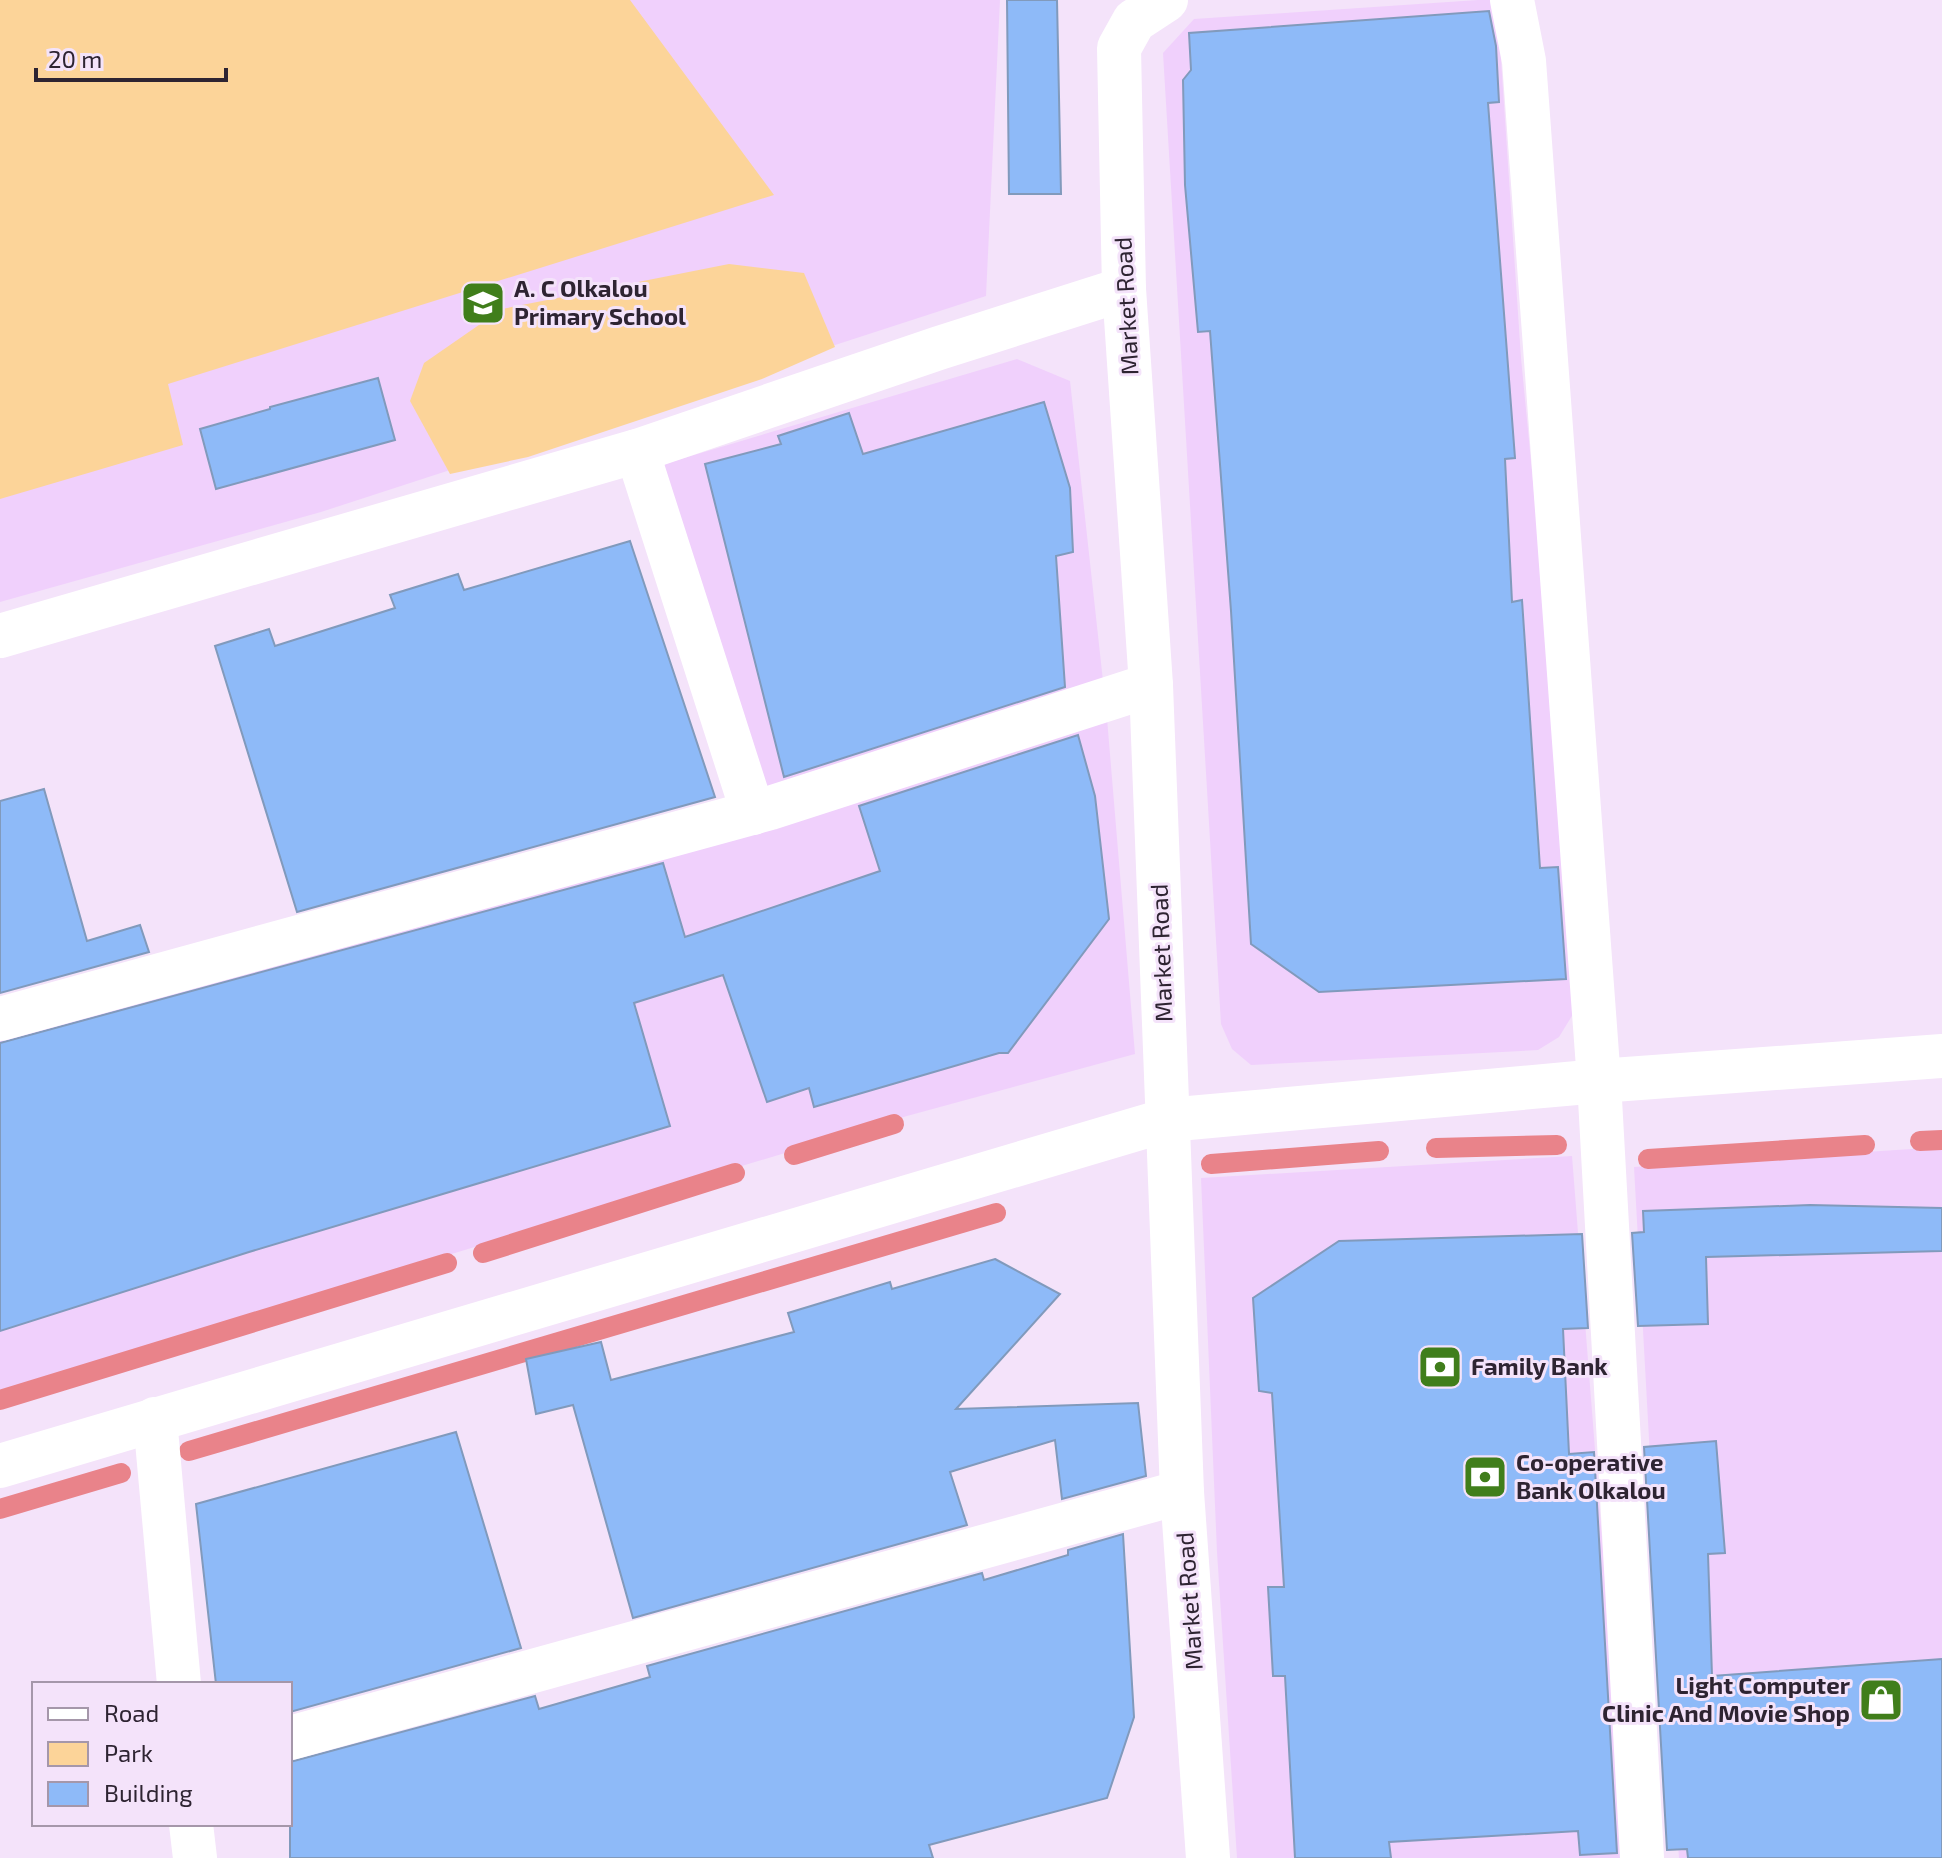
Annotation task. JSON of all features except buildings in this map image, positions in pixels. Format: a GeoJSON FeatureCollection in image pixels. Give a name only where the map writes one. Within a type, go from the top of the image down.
{"type":"FeatureCollection","features":[{"type":"Feature","properties":{"kind":"street","name":"Market Road"},"geometry":{"type":"LineString","coordinates":[[1120,0],[1124,289],[1151,685],[1182,1492],[1208,1858]]}},
{"type":"Feature","properties":{"kind":"street"},"geometry":{"type":"LineString","coordinates":[[1119,48],[1134,21],[1166,0]]}},
{"type":"Feature","properties":{"kind":"street"},"geometry":{"type":"LineString","coordinates":[[1512,0],[1524,61],[1599,1081],[1642,1858]]}},
{"type":"Feature","properties":{"kind":"street"},"geometry":{"type":"LineString","coordinates":[[0,636],[637,451],[939,348],[1124,289]]}},
{"type":"Feature","properties":{"kind":"street"},"geometry":{"type":"LineString","coordinates":[[637,451],[753,813]]}},
{"type":"Feature","properties":{"kind":"street"},"geometry":{"type":"LineString","coordinates":[[0,1019],[753,813],[1151,685]]}},
{"type":"Feature","properties":{"kind":"street"},"geometry":{"type":"LineString","coordinates":[[0,1466],[1167,1120],[1599,1081],[1942,1056]]}},
{"type":"Feature","properties":{"kind":"street"},"geometry":{"type":"LineString","coordinates":[[155,1419],[179,1682]]}},
{"type":"Feature","properties":{"kind":"street"},"geometry":{"type":"LineString","coordinates":[[292,1737],[1182,1492]]}},
{"type":"Feature","properties":{"kind":"street"},"geometry":{"type":"LineString","coordinates":[[191,1826],[195,1858]]}},
{"type":"Feature","properties":{"kind":"shaded area","name":"A. C Olkalou Primary School"},"geometry":{"type":"Polygon","coordinates":[[[0,0],[1000,0],[986,296],[321,512],[0,602],[0,0]]]}},
{"type":"Feature","properties":{"kind":"shaded area"},"geometry":{"type":"Polygon","coordinates":[[[1497,0],[1521,358],[1565,812],[1575,1011],[1559,1037],[1538,1050],[1251,1065],[1232,1049],[1221,1024],[1163,53],[1194,19],[1497,0]]]}},
{"type":"Feature","properties":{"kind":"shaded area"},"geometry":{"type":"Polygon","coordinates":[[[1017,359],[1070,381],[1104,690],[761,799],[664,464],[1017,359]]]}},
{"type":"Feature","properties":{"kind":"shaded area"},"geometry":{"type":"Polygon","coordinates":[[[1107,718],[1135,1054],[907,1116],[0,1391],[0,1028],[1107,718]]]}},
{"type":"Feature","properties":{"kind":"shaded area"},"geometry":{"type":"Polygon","coordinates":[[[1942,1147],[1942,1858],[1679,1858],[1651,1475],[1634,1167],[1942,1147]]]}},
{"type":"Feature","properties":{"kind":"shaded area"},"geometry":{"type":"Polygon","coordinates":[[[1572,1156],[1627,1858],[1237,1858],[1217,1552],[1201,1178],[1572,1156]]]}},
{"type":"Feature","properties":{"kind":"green space"},"geometry":{"type":"Polygon","coordinates":[[[0,0],[630,0],[774,195],[168,384],[183,445],[0,499],[0,0]]]}},
{"type":"Feature","properties":{"kind":"green space"},"geometry":{"type":"Polygon","coordinates":[[[729,264],[804,273],[835,347],[762,379],[528,457],[450,474],[410,401],[424,363],[502,309],[729,264]]]}},
{"type":"Feature","properties":{"kind":"waterway"},"geometry":{"type":"LineString","coordinates":[[794,1155],[894,1124]]}},
{"type":"Feature","properties":{"kind":"waterway"},"geometry":{"type":"LineString","coordinates":[[1920,1141],[1942,1140]]}},
{"type":"Feature","properties":{"kind":"waterway"},"geometry":{"type":"LineString","coordinates":[[1436,1148],[1557,1145]]}},
{"type":"Feature","properties":{"kind":"waterway"},"geometry":{"type":"LineString","coordinates":[[1648,1159],[1865,1145]]}},
{"type":"Feature","properties":{"kind":"waterway"},"geometry":{"type":"LineString","coordinates":[[1211,1164],[1379,1151]]}},
{"type":"Feature","properties":{"kind":"waterway"},"geometry":{"type":"LineString","coordinates":[[483,1253],[735,1173]]}},
{"type":"Feature","properties":{"kind":"waterway"},"geometry":{"type":"LineString","coordinates":[[189,1451],[996,1213]]}},
{"type":"Feature","properties":{"kind":"waterway"},"geometry":{"type":"LineString","coordinates":[[0,1400],[447,1263]]}},
{"type":"Feature","properties":{"kind":"waterway"},"geometry":{"type":"LineString","coordinates":[[0,1509],[121,1473]]}},
{"type":"Feature","properties":{"kind":"place","name":"A. C Olkalou Primary School"},"geometry":{"type":"Point","coordinates":[483,303]}},
{"type":"Feature","properties":{"kind":"place","name":"Family Bank"},"geometry":{"type":"Point","coordinates":[1440,1367]}},
{"type":"Feature","properties":{"kind":"place","name":"Co-operative Bank Olkalou"},"geometry":{"type":"Point","coordinates":[1485,1477]}},
{"type":"Feature","properties":{"kind":"place","name":"Light Computer Clinic And Movie Shop"},"geometry":{"type":"Point","coordinates":[1881,1700]}}]}
